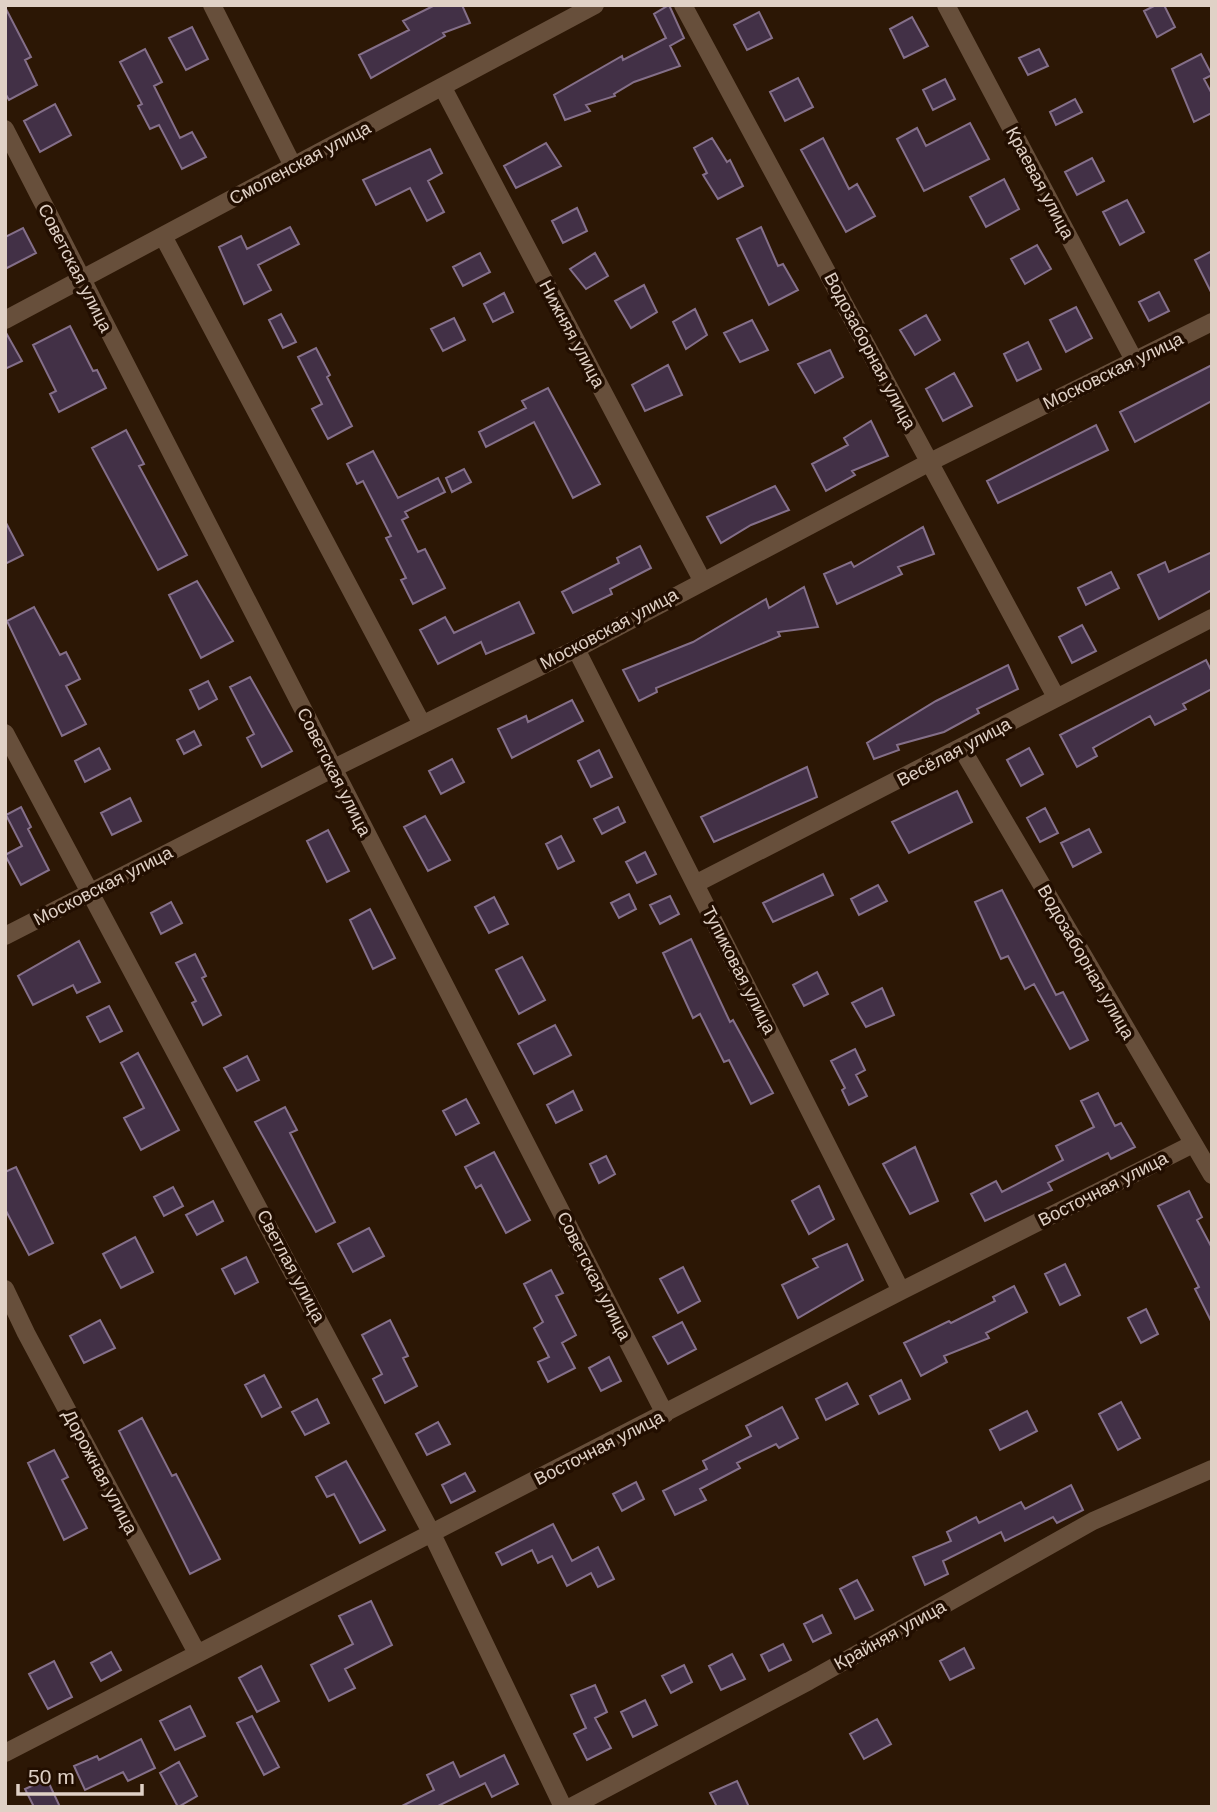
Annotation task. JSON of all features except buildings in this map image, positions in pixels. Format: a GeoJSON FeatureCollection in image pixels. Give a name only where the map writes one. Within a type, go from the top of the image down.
{"type":"FeatureCollection","features":[{"type":"Feature","properties":{"kind":"street"},"geometry":{"type":"LineString","coordinates":[[212,5],[293,166]]}},
{"type":"Feature","properties":{"kind":"street","name":"Смоленская улица"},"geometry":{"type":"LineString","coordinates":[[5,320],[594,5]]}},
{"type":"Feature","properties":{"kind":"street","name":"Водозаборная улица"},"geometry":{"type":"LineString","coordinates":[[683,5],[1056,697]]}},
{"type":"Feature","properties":{"kind":"street","name":"Краевая улица"},"geometry":{"type":"LineString","coordinates":[[946,5],[1134,360]]}},
{"type":"Feature","properties":{"kind":"street","name":"Нижняя улица"},"geometry":{"type":"LineString","coordinates":[[443,88],[702,580]]}},
{"type":"Feature","properties":{"kind":"street","name":"Советская улица"},"geometry":{"type":"LineString","coordinates":[[5,129],[665,1414]]}},
{"type":"Feature","properties":{"kind":"street"},"geometry":{"type":"LineString","coordinates":[[163,236],[422,724]]}},
{"type":"Feature","properties":{"kind":"street","name":"Московская улица"},"geometry":{"type":"LineString","coordinates":[[5,936],[332,769],[576,649],[702,580],[930,462],[1212,322]]}},
{"type":"Feature","properties":{"kind":"street","name":"Весёлая улица"},"geometry":{"type":"LineString","coordinates":[[695,884],[962,749],[1056,697],[1212,618]]}},
{"type":"Feature","properties":{"kind":"street","name":"Тупиковая улица"},"geometry":{"type":"LineString","coordinates":[[576,649],[901,1291]]}},
{"type":"Feature","properties":{"kind":"street","name":"Светлая улица"},"geometry":{"type":"LineString","coordinates":[[5,733],[432,1534],[563,1807]]}},
{"type":"Feature","properties":{"kind":"street","name":"Водозаборная улица"},"geometry":{"type":"LineString","coordinates":[[962,749],[1212,1175]]}},
{"type":"Feature","properties":{"kind":"street","name":"Восточная улица"},"geometry":{"type":"LineString","coordinates":[[5,1753],[901,1291],[1193,1144]]}},
{"type":"Feature","properties":{"kind":"street","name":"Дорожная улица"},"geometry":{"type":"LineString","coordinates":[[5,1289],[26,1334],[197,1653]]}},
{"type":"Feature","properties":{"kind":"street","name":"Крайняя улица"},"geometry":{"type":"LineString","coordinates":[[571,1807],[809,1681],[1093,1521],[1212,1469]]}}]}
